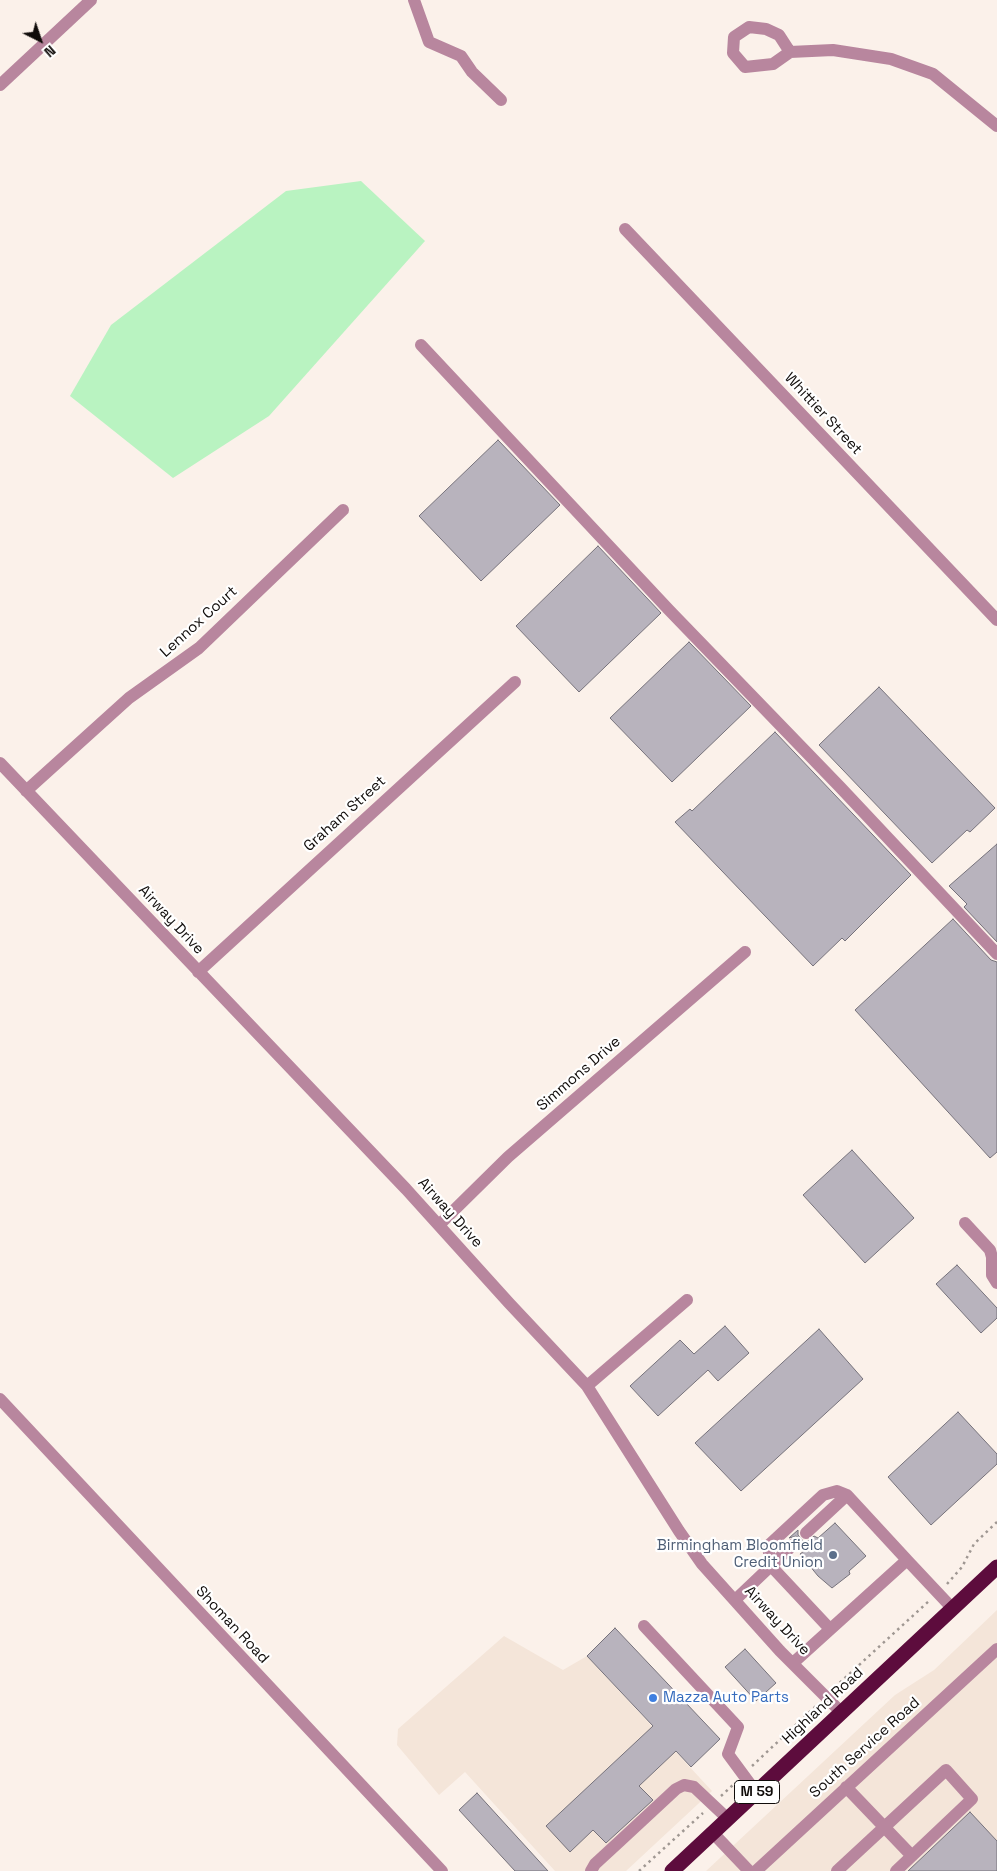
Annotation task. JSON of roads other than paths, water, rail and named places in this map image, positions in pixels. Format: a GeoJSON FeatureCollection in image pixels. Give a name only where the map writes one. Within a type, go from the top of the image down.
{"type":"FeatureCollection","features":[{"type":"Feature","properties":{"kind":"highway","name":"Highland Road"},"geometry":{"type":"LineString","coordinates":[[672,1871],[997,1567]]}},
{"type":"Feature","properties":{"kind":"street"},"geometry":{"type":"LineString","coordinates":[[0,85],[91,0]]}},
{"type":"Feature","properties":{"kind":"street"},"geometry":{"type":"LineString","coordinates":[[414,0],[430,42],[461,56],[472,72],[501,100]]}},
{"type":"Feature","properties":{"kind":"street"},"geometry":{"type":"LineString","coordinates":[[790,52],[833,50],[891,59],[933,74],[997,126]]}},
{"type":"Feature","properties":{"kind":"street","name":"Whittier Street"},"geometry":{"type":"LineString","coordinates":[[625,230],[997,620]]}},
{"type":"Feature","properties":{"kind":"street"},"geometry":{"type":"LineString","coordinates":[[421,345],[669,610],[840,787],[997,954]]}},
{"type":"Feature","properties":{"kind":"street","name":"Lennox Court"},"geometry":{"type":"LineString","coordinates":[[26,791],[129,698],[199,648],[343,510]]}},
{"type":"Feature","properties":{"kind":"street","name":"Graham Street"},"geometry":{"type":"LineString","coordinates":[[198,972],[515,682]]}},
{"type":"Feature","properties":{"kind":"street","name":"Airway Drive"},"geometry":{"type":"LineString","coordinates":[[0,763],[439,1226],[587,1386],[678,1531],[702,1564],[842,1713]]}},
{"type":"Feature","properties":{"kind":"street","name":"Simmons Drive"},"geometry":{"type":"LineString","coordinates":[[439,1226],[508,1157],[745,952]]}},
{"type":"Feature","properties":{"kind":"street"},"geometry":{"type":"LineString","coordinates":[[965,1222],[990,1250],[992,1275],[997,1283]]}},
{"type":"Feature","properties":{"kind":"street"},"geometry":{"type":"LineString","coordinates":[[587,1386],[686,1300]]}},
{"type":"Feature","properties":{"kind":"street","name":"Shoman Road"},"geometry":{"type":"LineString","coordinates":[[0,1399],[442,1871]]}},
{"type":"Feature","properties":{"kind":"street"},"geometry":{"type":"LineString","coordinates":[[830,1629],[770,1566],[768,1546],[823,1495],[837,1491],[847,1495],[953,1609]]}},
{"type":"Feature","properties":{"kind":"street"},"geometry":{"type":"LineString","coordinates":[[806,1533],[847,1495]]}},
{"type":"Feature","properties":{"kind":"street"},"geometry":{"type":"LineString","coordinates":[[736,1600],[794,1544]]}},
{"type":"Feature","properties":{"kind":"street"},"geometry":{"type":"LineString","coordinates":[[793,1663],[907,1560]]}},
{"type":"Feature","properties":{"kind":"street"},"geometry":{"type":"LineString","coordinates":[[644,1626],[738,1727],[728,1754],[756,1792]]}},
{"type":"Feature","properties":{"kind":"street","name":"South Service Road"},"geometry":{"type":"LineString","coordinates":[[756,1871],[997,1649]]}},
{"type":"Feature","properties":{"kind":"street"},"geometry":{"type":"LineString","coordinates":[[837,1871],[946,1770],[972,1799],[896,1871]]}},
{"type":"Feature","properties":{"kind":"street"},"geometry":{"type":"LineString","coordinates":[[592,1871],[595,1864],[676,1789],[684,1785],[694,1787],[728,1819]]}},
{"type":"Feature","properties":{"kind":"street"},"geometry":{"type":"LineString","coordinates":[[846,1787],[912,1856]]}},
{"type":"Feature","properties":{"kind":"street"},"geometry":{"type":"LineString","coordinates":[[713,1833],[749,1871]]}},
{"type":"Feature","properties":{"kind":"place","name":"Birmingham Bloomfield Credit Union"},"geometry":{"type":"Point","coordinates":[833,1555]}},
{"type":"Feature","properties":{"kind":"place","name":"Mazza Auto Parts"},"geometry":{"type":"Point","coordinates":[653,1698]}}]}
